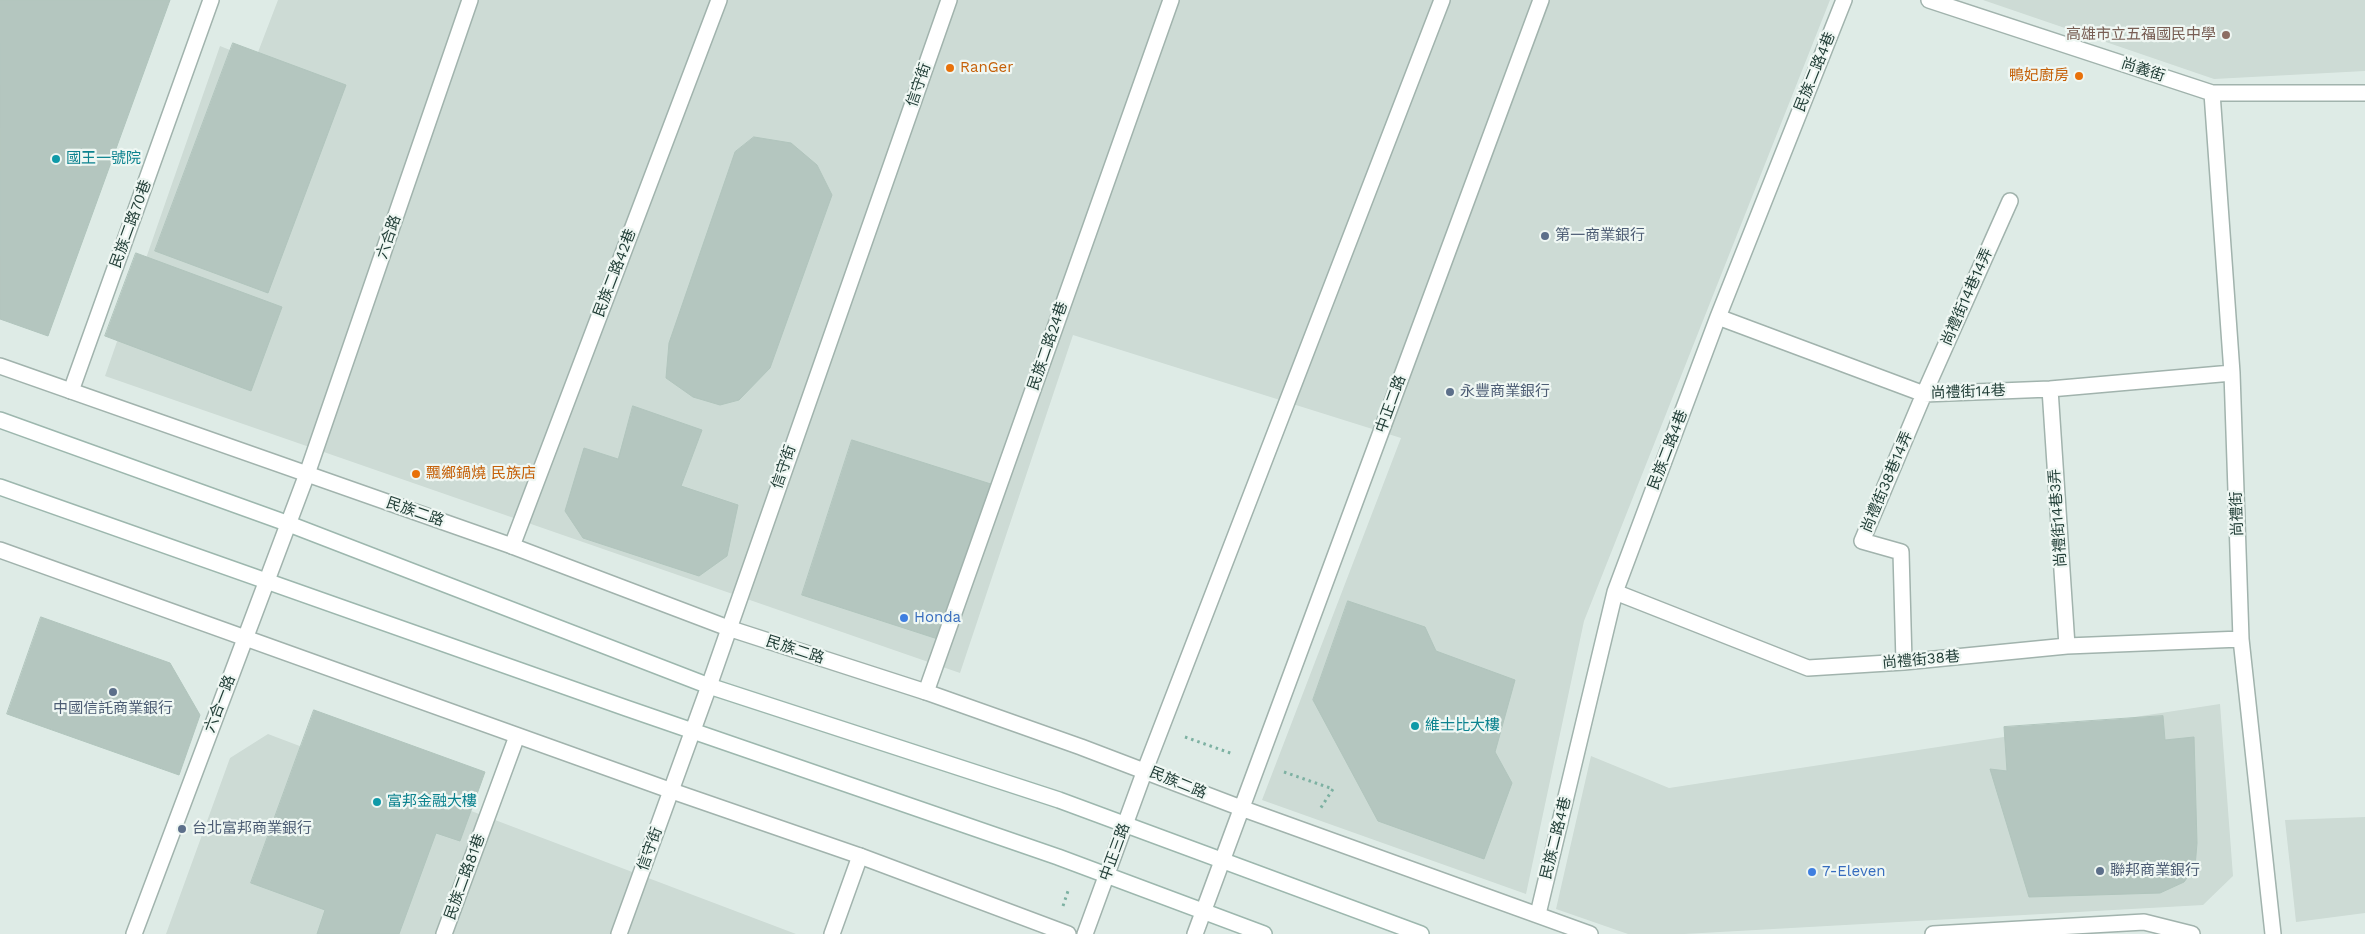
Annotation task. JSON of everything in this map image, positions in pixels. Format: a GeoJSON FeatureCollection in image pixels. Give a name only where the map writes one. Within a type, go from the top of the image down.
{"type":"FeatureCollection","features":[{"type":"Feature","properties":{"kind":"street","name":"民族二路70巷"},"geometry":{"type":"LineString","coordinates":[[71,391],[212,0]]}},
{"type":"Feature","properties":{"kind":"street","name":"六合路"},"geometry":{"type":"LineString","coordinates":[[307,474],[470,0]]}},
{"type":"Feature","properties":{"kind":"street","name":"民族二路42巷"},"geometry":{"type":"LineString","coordinates":[[512,546],[719,0]]}},
{"type":"Feature","properties":{"kind":"street","name":"信守街"},"geometry":{"type":"LineString","coordinates":[[619,934],[672,791],[691,730],[709,686],[949,0]]}},
{"type":"Feature","properties":{"kind":"street","name":"民族二路24巷"},"geometry":{"type":"LineString","coordinates":[[926,692],[1171,0]]}},
{"type":"Feature","properties":{"kind":"street"},"geometry":{"type":"LineString","coordinates":[[1145,770],[1442,0]]}},
{"type":"Feature","properties":{"kind":"street","name":"中正二路"},"geometry":{"type":"LineString","coordinates":[[1242,808],[1541,0]]}},
{"type":"Feature","properties":{"kind":"street","name":"民族二路4巷"},"geometry":{"type":"LineString","coordinates":[[1538,914],[1615,592],[1718,317],[1844,0]]}},
{"type":"Feature","properties":{"kind":"street","name":"尚義街"},"geometry":{"type":"LineString","coordinates":[[1929,0],[2212,93],[2365,93]]}},
{"type":"Feature","properties":{"kind":"street","name":"尚禮街"},"geometry":{"type":"LineString","coordinates":[[2212,93],[2232,373],[2241,639],[2274,934]]}},
{"type":"Feature","properties":{"kind":"street","name":"尚禮街14巷14弄"},"geometry":{"type":"LineString","coordinates":[[1924,394],[2010,201]]}},
{"type":"Feature","properties":{"kind":"street","name":"尚禮街14巷"},"geometry":{"type":"LineString","coordinates":[[1718,317],[1924,394],[2050,389],[2232,373]]}},
{"type":"Feature","properties":{"kind":"street","name":"民族二路"},"geometry":{"type":"LineString","coordinates":[[0,366],[512,546],[728,628],[926,692],[1145,770],[1242,808],[1590,934]]}},
{"type":"Feature","properties":{"kind":"street","name":"尚禮街14巷3弄"},"geometry":{"type":"LineString","coordinates":[[2050,389],[2067,646]]}},
{"type":"Feature","properties":{"kind":"street","name":"尚禮街38巷14弄"},"geometry":{"type":"LineString","coordinates":[[1904,662],[1901,552],[1862,541],[1924,394]]}},
{"type":"Feature","properties":{"kind":"street"},"geometry":{"type":"LineString","coordinates":[[0,420],[289,524],[709,686],[1059,800],[1221,862],[1421,934]]}},
{"type":"Feature","properties":{"kind":"street","name":"六合一路"},"geometry":{"type":"LineString","coordinates":[[134,934],[307,474]]}},
{"type":"Feature","properties":{"kind":"street"},"geometry":{"type":"LineString","coordinates":[[0,487],[1106,875],[1264,934]]}},
{"type":"Feature","properties":{"kind":"street"},"geometry":{"type":"LineString","coordinates":[[1,552],[860,856],[1068,934]]}},
{"type":"Feature","properties":{"kind":"street","name":"尚禮街38巷"},"geometry":{"type":"LineString","coordinates":[[1615,592],[1808,668],[1904,662],[2067,646],[2241,639]]}},
{"type":"Feature","properties":{"kind":"street","name":"民族二路81巷"},"geometry":{"type":"LineString","coordinates":[[444,934],[517,736]]}},
{"type":"Feature","properties":{"kind":"street","name":"中正三路"},"geometry":{"type":"LineString","coordinates":[[1085,934],[1145,770]]}},
{"type":"Feature","properties":{"kind":"street"},"geometry":{"type":"LineString","coordinates":[[1195,934],[1242,808]]}},
{"type":"Feature","properties":{"kind":"street"},"geometry":{"type":"LineString","coordinates":[[832,934],[860,856]]}},
{"type":"Feature","properties":{"kind":"street"},"geometry":{"type":"LineString","coordinates":[[1934,934],[2144,922],[2192,934]]}},
{"type":"Feature","properties":{"kind":"shaded area"},"geometry":{"type":"Polygon","coordinates":[[[278,0],[1830,0],[1584,621],[1526,894],[1262,800],[1401,438],[1073,335],[960,673],[105,376],[220,46],[255,60],[278,0]]]}},
{"type":"Feature","properties":{"kind":"shaded area","name":"高雄市立五福國民中學"},"geometry":{"type":"Polygon","coordinates":[[[1983,0],[2365,0],[2365,71],[2214,79],[1983,0]]]}},
{"type":"Feature","properties":{"kind":"shaded area"},"geometry":{"type":"Polygon","coordinates":[[[2220,704],[2233,876],[2203,905],[1684,934],[1628,934],[1556,909],[1591,756],[1669,788],[2220,704]]]}},
{"type":"Feature","properties":{"kind":"shaded area"},"geometry":{"type":"Polygon","coordinates":[[[268,734],[796,934],[166,934],[230,758],[268,734]]]}},
{"type":"Feature","properties":{"kind":"shaded area"},"geometry":{"type":"Polygon","coordinates":[[[2365,817],[2365,913],[2296,922],[2285,820],[2365,817]]]}},
{"type":"Feature","properties":{"kind":"building","name":"國王一號院"},"geometry":{"type":"Polygon","coordinates":[[[0,0],[170,0],[48,336],[0,319],[0,0]]]}},
{"type":"Feature","properties":{"kind":"building"},"geometry":{"type":"Polygon","coordinates":[[[233,43],[346,85],[268,293],[155,251],[233,43]]]}},
{"type":"Feature","properties":{"kind":"building"},"geometry":{"type":"Polygon","coordinates":[[[754,137],[791,143],[817,165],[832,195],[770,368],[739,400],[720,405],[693,397],[666,378],[669,343],[735,152],[754,137]]]}},
{"type":"Feature","properties":{"kind":"building"},"geometry":{"type":"Polygon","coordinates":[[[136,253],[282,307],[251,391],[105,336],[136,253]]]}},
{"type":"Feature","properties":{"kind":"building"},"geometry":{"type":"Polygon","coordinates":[[[633,406],[702,430],[681,486],[738,505],[727,556],[699,576],[583,538],[565,511],[584,448],[618,459],[633,406]]]}},
{"type":"Feature","properties":{"kind":"building"},"geometry":{"type":"Polygon","coordinates":[[[852,440],[994,485],[944,641],[802,595],[852,440]]]}},
{"type":"Feature","properties":{"kind":"building","name":"維士比大樓"},"geometry":{"type":"Polygon","coordinates":[[[1348,601],[1425,627],[1436,651],[1515,680],[1495,752],[1512,783],[1484,859],[1378,821],[1313,700],[1348,601]]]}},
{"type":"Feature","properties":{"kind":"building"},"geometry":{"type":"Polygon","coordinates":[[[41,617],[170,663],[200,715],[179,775],[7,714],[41,617]]]}},
{"type":"Feature","properties":{"kind":"building","name":"富邦金融大樓"},"geometry":{"type":"Polygon","coordinates":[[[314,710],[485,772],[460,841],[436,833],[399,934],[317,934],[325,910],[251,883],[314,710]]]}},
{"type":"Feature","properties":{"kind":"building"},"geometry":{"type":"Polygon","coordinates":[[[2163,716],[2165,740],[2194,737],[2197,843],[2195,867],[2184,882],[2160,893],[2029,897],[1990,769],[2007,771],[2004,727],[2163,716]]]}},
{"type":"Feature","properties":{"kind":"place","name":"高雄市立五福國民中學"},"geometry":{"type":"Point","coordinates":[2226,35]}},
{"type":"Feature","properties":{"kind":"place","name":"RanGer"},"geometry":{"type":"Point","coordinates":[950,68]}},
{"type":"Feature","properties":{"kind":"place","name":"鴨妃廚房"},"geometry":{"type":"Point","coordinates":[2079,76]}},
{"type":"Feature","properties":{"kind":"place","name":"國王一號院"},"geometry":{"type":"Point","coordinates":[56,159]}},
{"type":"Feature","properties":{"kind":"place","name":"第一商業銀行"},"geometry":{"type":"Point","coordinates":[1545,236]}},
{"type":"Feature","properties":{"kind":"place","name":"永豐商業銀行"},"geometry":{"type":"Point","coordinates":[1450,392]}},
{"type":"Feature","properties":{"kind":"place","name":"飄鄉鍋燒 民族店"},"geometry":{"type":"Point","coordinates":[416,474]}},
{"type":"Feature","properties":{"kind":"place","name":"Honda"},"geometry":{"type":"Point","coordinates":[904,618]}},
{"type":"Feature","properties":{"kind":"place","name":"中國信託商業銀行"},"geometry":{"type":"Point","coordinates":[113,692]}},
{"type":"Feature","properties":{"kind":"place","name":"維士比大樓"},"geometry":{"type":"Point","coordinates":[1415,726]}},
{"type":"Feature","properties":{"kind":"place","name":"富邦金融大樓"},"geometry":{"type":"Point","coordinates":[377,802]}},
{"type":"Feature","properties":{"kind":"place","name":"台北富邦商業銀行"},"geometry":{"type":"Point","coordinates":[182,829]}},
{"type":"Feature","properties":{"kind":"place","name":"聯邦商業銀行"},"geometry":{"type":"Point","coordinates":[2100,871]}},
{"type":"Feature","properties":{"kind":"place","name":"7-Eleven"},"geometry":{"type":"Point","coordinates":[1812,872]}}]}
